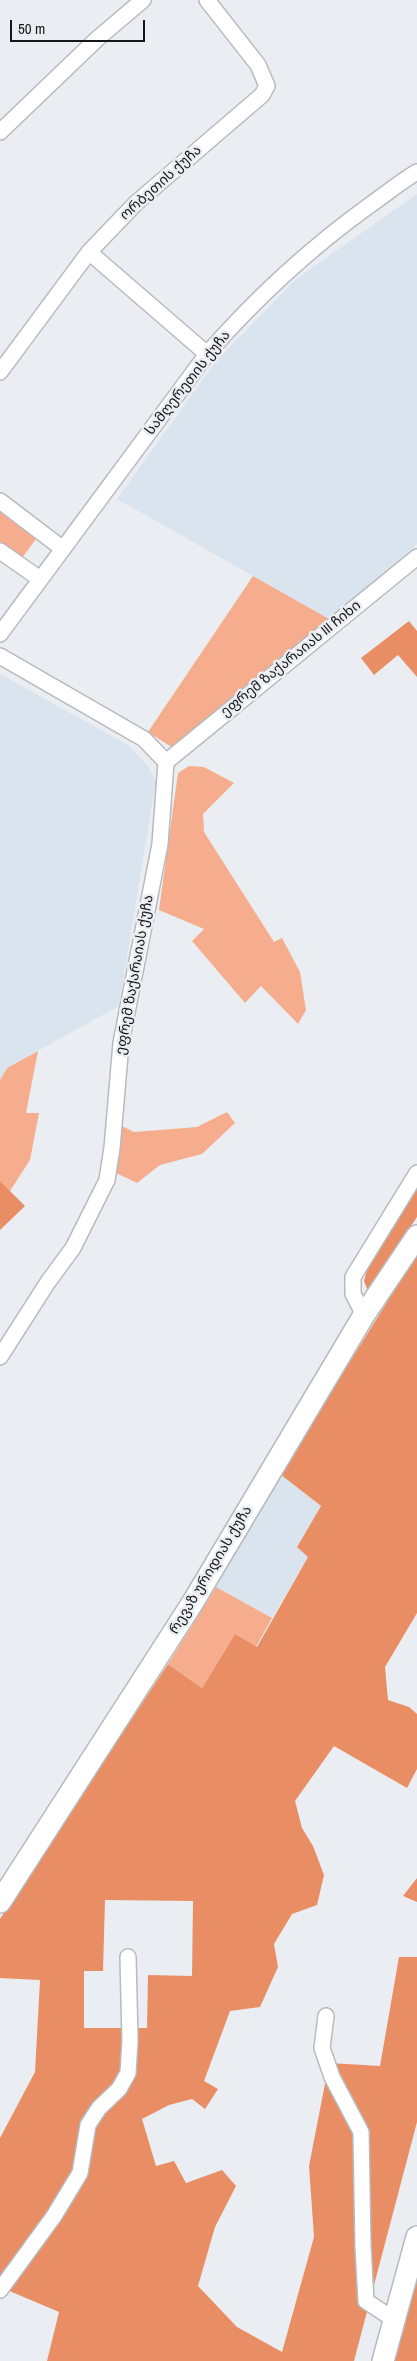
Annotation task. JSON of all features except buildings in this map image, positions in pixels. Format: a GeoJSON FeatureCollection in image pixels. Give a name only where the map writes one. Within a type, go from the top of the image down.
{"type":"FeatureCollection","features":[{"type":"Feature","properties":{"kind":"street"},"geometry":{"type":"LineString","coordinates":[[0,132],[97,39],[143,0]]}},
{"type":"Feature","properties":{"kind":"street","name":"ორბეთის ქუჩა"},"geometry":{"type":"LineString","coordinates":[[0,372],[89,252],[136,203],[262,94],[267,86],[258,65],[207,0]]}},
{"type":"Feature","properties":{"kind":"street","name":"სამღერეთის ქუჩა"},"geometry":{"type":"LineString","coordinates":[[0,634],[207,354],[242,315],[290,268],[341,226],[417,172]]}},
{"type":"Feature","properties":{"kind":"street"},"geometry":{"type":"LineString","coordinates":[[89,252],[207,354]]}},
{"type":"Feature","properties":{"kind":"street"},"geometry":{"type":"LineString","coordinates":[[0,501],[63,549]]}},
{"type":"Feature","properties":{"kind":"street"},"geometry":{"type":"LineString","coordinates":[[0,551],[40,579]]}},
{"type":"Feature","properties":{"kind":"street","name":"ეფრემ ზაქარაიას III ჩიხი"},"geometry":{"type":"LineString","coordinates":[[166,762],[417,557]]}},
{"type":"Feature","properties":{"kind":"street"},"geometry":{"type":"LineString","coordinates":[[0,656],[144,739],[166,762]]}},
{"type":"Feature","properties":{"kind":"street","name":"ეფრემ ზაქარაიას ქუჩა"},"geometry":{"type":"LineString","coordinates":[[0,1357],[48,1282],[73,1248],[106,1180],[112,1148],[121,1043],[160,844],[166,762]]}},
{"type":"Feature","properties":{"kind":"street"},"geometry":{"type":"LineString","coordinates":[[364,1315],[353,1294],[353,1277],[417,1173]]}},
{"type":"Feature","properties":{"kind":"street","name":"რევაზ ურიდიას ქუჩა"},"geometry":{"type":"LineString","coordinates":[[0,1902],[193,1602],[364,1315],[417,1236]]}},
{"type":"Feature","properties":{"kind":"street"},"geometry":{"type":"LineString","coordinates":[[0,2290],[54,2216],[80,2174],[88,2125],[99,2108],[119,2088],[128,2073],[130,2041],[128,1957]]}},
{"type":"Feature","properties":{"kind":"street"},"geometry":{"type":"LineString","coordinates":[[326,2016],[322,2048],[332,2077],[361,2132],[362,2237],[366,2301],[393,2319]]}},
{"type":"Feature","properties":{"kind":"street"},"geometry":{"type":"LineString","coordinates":[[383,2361],[417,2237]]}},
{"type":"Feature","properties":{"kind":"shaded area"},"geometry":{"type":"Polygon","coordinates":[[[417,194],[417,544],[329,619],[117,499],[216,361],[296,279],[417,194]]]}},
{"type":"Feature","properties":{"kind":"shaded area"},"geometry":{"type":"Polygon","coordinates":[[[0,506],[39,535],[22,558],[0,542],[0,506]]]}},
{"type":"Feature","properties":{"kind":"shaded area"},"geometry":{"type":"Polygon","coordinates":[[[253,576],[329,619],[173,748],[148,732],[253,576]]]}},
{"type":"Feature","properties":{"kind":"shaded area"},"geometry":{"type":"Polygon","coordinates":[[[409,621],[417,631],[417,677],[398,655],[374,675],[361,658],[409,621]]]}},
{"type":"Feature","properties":{"kind":"shaded area"},"geometry":{"type":"Polygon","coordinates":[[[0,674],[128,745],[148,766],[156,781],[119,1006],[7,1068],[0,1080],[0,674]]]}},
{"type":"Feature","properties":{"kind":"shaded area"},"geometry":{"type":"Polygon","coordinates":[[[189,766],[204,767],[234,783],[203,814],[204,832],[274,942],[282,938],[300,972],[306,1010],[298,1024],[261,986],[245,1003],[192,941],[204,929],[159,910],[178,773],[189,766]]]}},
{"type":"Feature","properties":{"kind":"shaded area"},"geometry":{"type":"Polygon","coordinates":[[[38,1051],[26,1113],[39,1113],[30,1160],[10,1191],[0,1181],[0,1080],[7,1068],[38,1051]]]}},
{"type":"Feature","properties":{"kind":"shaded area"},"geometry":{"type":"Polygon","coordinates":[[[227,1112],[235,1123],[202,1154],[160,1165],[137,1183],[114,1172],[120,1125],[134,1132],[197,1127],[227,1112]]]}},
{"type":"Feature","properties":{"kind":"shaded area"},"geometry":{"type":"Polygon","coordinates":[[[0,1181],[25,1206],[0,1230],[0,1181]]]}},
{"type":"Feature","properties":{"kind":"shaded area"},"geometry":{"type":"Polygon","coordinates":[[[417,1185],[417,1217],[368,1291],[364,1281],[367,1270],[417,1185]]]}},
{"type":"Feature","properties":{"kind":"shaded area"},"geometry":{"type":"Polygon","coordinates":[[[417,1254],[417,1613],[385,1667],[388,1700],[409,1707],[417,1714],[417,1769],[407,1788],[334,1746],[295,1801],[302,1828],[313,1846],[324,1875],[317,1905],[292,1914],[274,1944],[278,1967],[260,2007],[230,2011],[204,2081],[218,2089],[205,2109],[192,2099],[169,2105],[142,2119],[156,2166],[174,2161],[186,2183],[222,2170],[236,2186],[215,2227],[198,2286],[237,2327],[282,2352],[314,2237],[309,2166],[329,2063],[380,2066],[399,1957],[417,1957],[417,2122],[354,2361],[47,2361],[59,2312],[0,2287],[0,2138],[35,2072],[40,1980],[0,1978],[0,1919],[168,1664],[202,1688],[235,1634],[257,1647],[308,1557],[297,1547],[321,1506],[280,1474],[417,1254]],[[105,1900],[103,1971],[84,1971],[84,2028],[147,2028],[148,1975],[192,1976],[193,1901],[105,1900]]]}},
{"type":"Feature","properties":{"kind":"shaded area"},"geometry":{"type":"Polygon","coordinates":[[[280,1474],[321,1506],[297,1546],[308,1557],[272,1618],[216,1587],[280,1474]]]}},
{"type":"Feature","properties":{"kind":"shaded area"},"geometry":{"type":"Polygon","coordinates":[[[216,1587],[272,1618],[256,1647],[235,1634],[202,1688],[168,1664],[216,1587]]]}},
{"type":"Feature","properties":{"kind":"shaded area"},"geometry":{"type":"Polygon","coordinates":[[[417,1878],[417,1902],[403,1896],[417,1878]]]}},
{"type":"Feature","properties":{"kind":"shaded area"},"geometry":{"type":"Polygon","coordinates":[[[417,2236],[417,2361],[376,2361],[417,2236]]]}}]}
